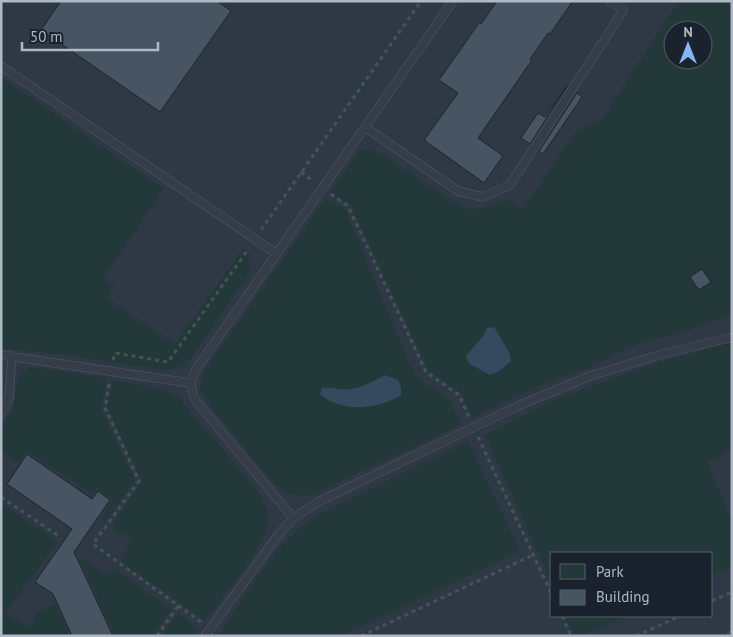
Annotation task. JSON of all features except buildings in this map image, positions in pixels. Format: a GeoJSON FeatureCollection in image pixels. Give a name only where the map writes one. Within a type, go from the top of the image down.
{"type":"FeatureCollection","features":[{"type":"Feature","properties":{"kind":"lane"},"geometry":{"type":"LineString","coordinates":[[294,518],[196,401],[190,383],[194,372],[453,1]]}},
{"type":"Feature","properties":{"kind":"lane"},"geometry":{"type":"LineString","coordinates":[[365,128],[458,191],[484,197],[510,185],[624,11],[610,1]]}},
{"type":"Feature","properties":{"kind":"lane"},"geometry":{"type":"LineString","coordinates":[[1,66],[277,254]]}},
{"type":"Feature","properties":{"kind":"lane"},"geometry":{"type":"LineString","coordinates":[[205,636],[240,586],[294,518],[320,501],[520,405],[590,376],[658,355],[732,336]]}},
{"type":"Feature","properties":{"kind":"lane"},"geometry":{"type":"LineString","coordinates":[[1,355],[190,383]]}},
{"type":"Feature","properties":{"kind":"lane"},"geometry":{"type":"LineString","coordinates":[[1,414],[9,399],[12,356]]}},
{"type":"Feature","properties":{"kind":"path"},"geometry":{"type":"LineString","coordinates":[[301,172],[348,206],[426,372],[459,395],[550,591]]}},
{"type":"Feature","properties":{"kind":"path"},"geometry":{"type":"LineString","coordinates":[[1,497],[59,536]]}},
{"type":"Feature","properties":{"kind":"path"},"geometry":{"type":"LineString","coordinates":[[361,636],[533,555]]}},
{"type":"Feature","properties":{"kind":"path"},"geometry":{"type":"LineString","coordinates":[[713,601],[732,592]]}},
{"type":"Feature","properties":{"kind":"path"},"geometry":{"type":"LineString","coordinates":[[156,636],[178,606]]}},
{"type":"Feature","properties":{"kind":"path"},"geometry":{"type":"LineString","coordinates":[[562,617],[571,636]]}},
{"type":"Feature","properties":{"kind":"path"},"geometry":{"type":"LineString","coordinates":[[636,636],[678,617]]}},
{"type":"Feature","properties":{"kind":"shaded area"},"geometry":{"type":"Polygon","coordinates":[[[1,1],[732,1],[732,636],[1,636],[1,1]]]}},
{"type":"Feature","properties":{"kind":"green space"},"geometry":{"type":"Polygon","coordinates":[[[679,1],[732,1],[732,314],[688,330],[632,346],[591,367],[565,375],[518,395],[472,418],[461,393],[429,371],[351,206],[330,192],[360,150],[370,149],[384,156],[465,209],[483,209],[508,200],[523,210],[577,130],[602,119],[663,26],[663,70],[713,70],[713,20],[667,20],[679,1]],[[498,333],[483,336],[466,357],[509,352],[498,333]]]}},
{"type":"Feature","properties":{"kind":"green space"},"geometry":{"type":"Polygon","coordinates":[[[1,77],[164,189],[103,278],[115,286],[106,298],[175,344],[244,248],[250,263],[250,272],[192,357],[182,365],[162,370],[74,356],[1,348],[1,77]]]}},
{"type":"Feature","properties":{"kind":"green space"},"geometry":{"type":"Polygon","coordinates":[[[326,198],[345,209],[407,358],[417,377],[450,401],[461,424],[315,494],[293,494],[274,484],[208,403],[200,389],[203,373],[326,198]],[[385,375],[355,388],[322,389],[351,408],[383,403],[395,399],[401,395],[398,380],[385,375]]]}},
{"type":"Feature","properties":{"kind":"green space"},"geometry":{"type":"Polygon","coordinates":[[[732,342],[732,449],[707,462],[732,521],[732,566],[713,575],[713,552],[550,552],[550,580],[485,435],[554,400],[653,364],[732,342]]]}},
{"type":"Feature","properties":{"kind":"green space"},"geometry":{"type":"Polygon","coordinates":[[[31,367],[107,378],[101,409],[135,480],[105,522],[101,520],[113,499],[97,488],[92,494],[27,451],[19,463],[1,451],[1,426],[13,410],[17,382],[21,374],[31,367]]]}},
{"type":"Feature","properties":{"kind":"green space"},"geometry":{"type":"Polygon","coordinates":[[[113,380],[165,390],[179,398],[255,488],[265,504],[268,513],[268,523],[259,544],[251,558],[205,620],[122,563],[121,558],[132,541],[111,527],[142,481],[107,407],[113,380]]]}},
{"type":"Feature","properties":{"kind":"green space"},"geometry":{"type":"Polygon","coordinates":[[[468,441],[520,551],[340,636],[219,636],[276,552],[304,524],[320,514],[468,441]]]}},
{"type":"Feature","properties":{"kind":"green space"},"geometry":{"type":"Polygon","coordinates":[[[1,503],[58,542],[5,613],[29,628],[38,612],[55,605],[70,636],[1,636],[1,503]]]}},
{"type":"Feature","properties":{"kind":"green space"},"geometry":{"type":"Polygon","coordinates":[[[79,557],[108,576],[113,570],[117,571],[172,609],[152,636],[115,636],[79,557]]]}},
{"type":"Feature","properties":{"kind":"green space"},"geometry":{"type":"Polygon","coordinates":[[[178,613],[199,629],[194,636],[162,636],[178,613]]]}},
{"type":"Feature","properties":{"kind":"green space"},"geometry":{"type":"Polygon","coordinates":[[[566,617],[622,617],[581,636],[575,636],[566,617]]]}},
{"type":"Feature","properties":{"kind":"water"},"geometry":{"type":"Polygon","coordinates":[[[494,327],[509,352],[511,361],[498,372],[490,375],[470,364],[465,357],[483,336],[487,328],[494,327]]]}},
{"type":"Feature","properties":{"kind":"water"},"geometry":{"type":"Polygon","coordinates":[[[385,375],[398,380],[401,387],[401,395],[382,404],[349,407],[329,400],[320,394],[322,388],[344,390],[355,388],[385,375]]]}}]}
